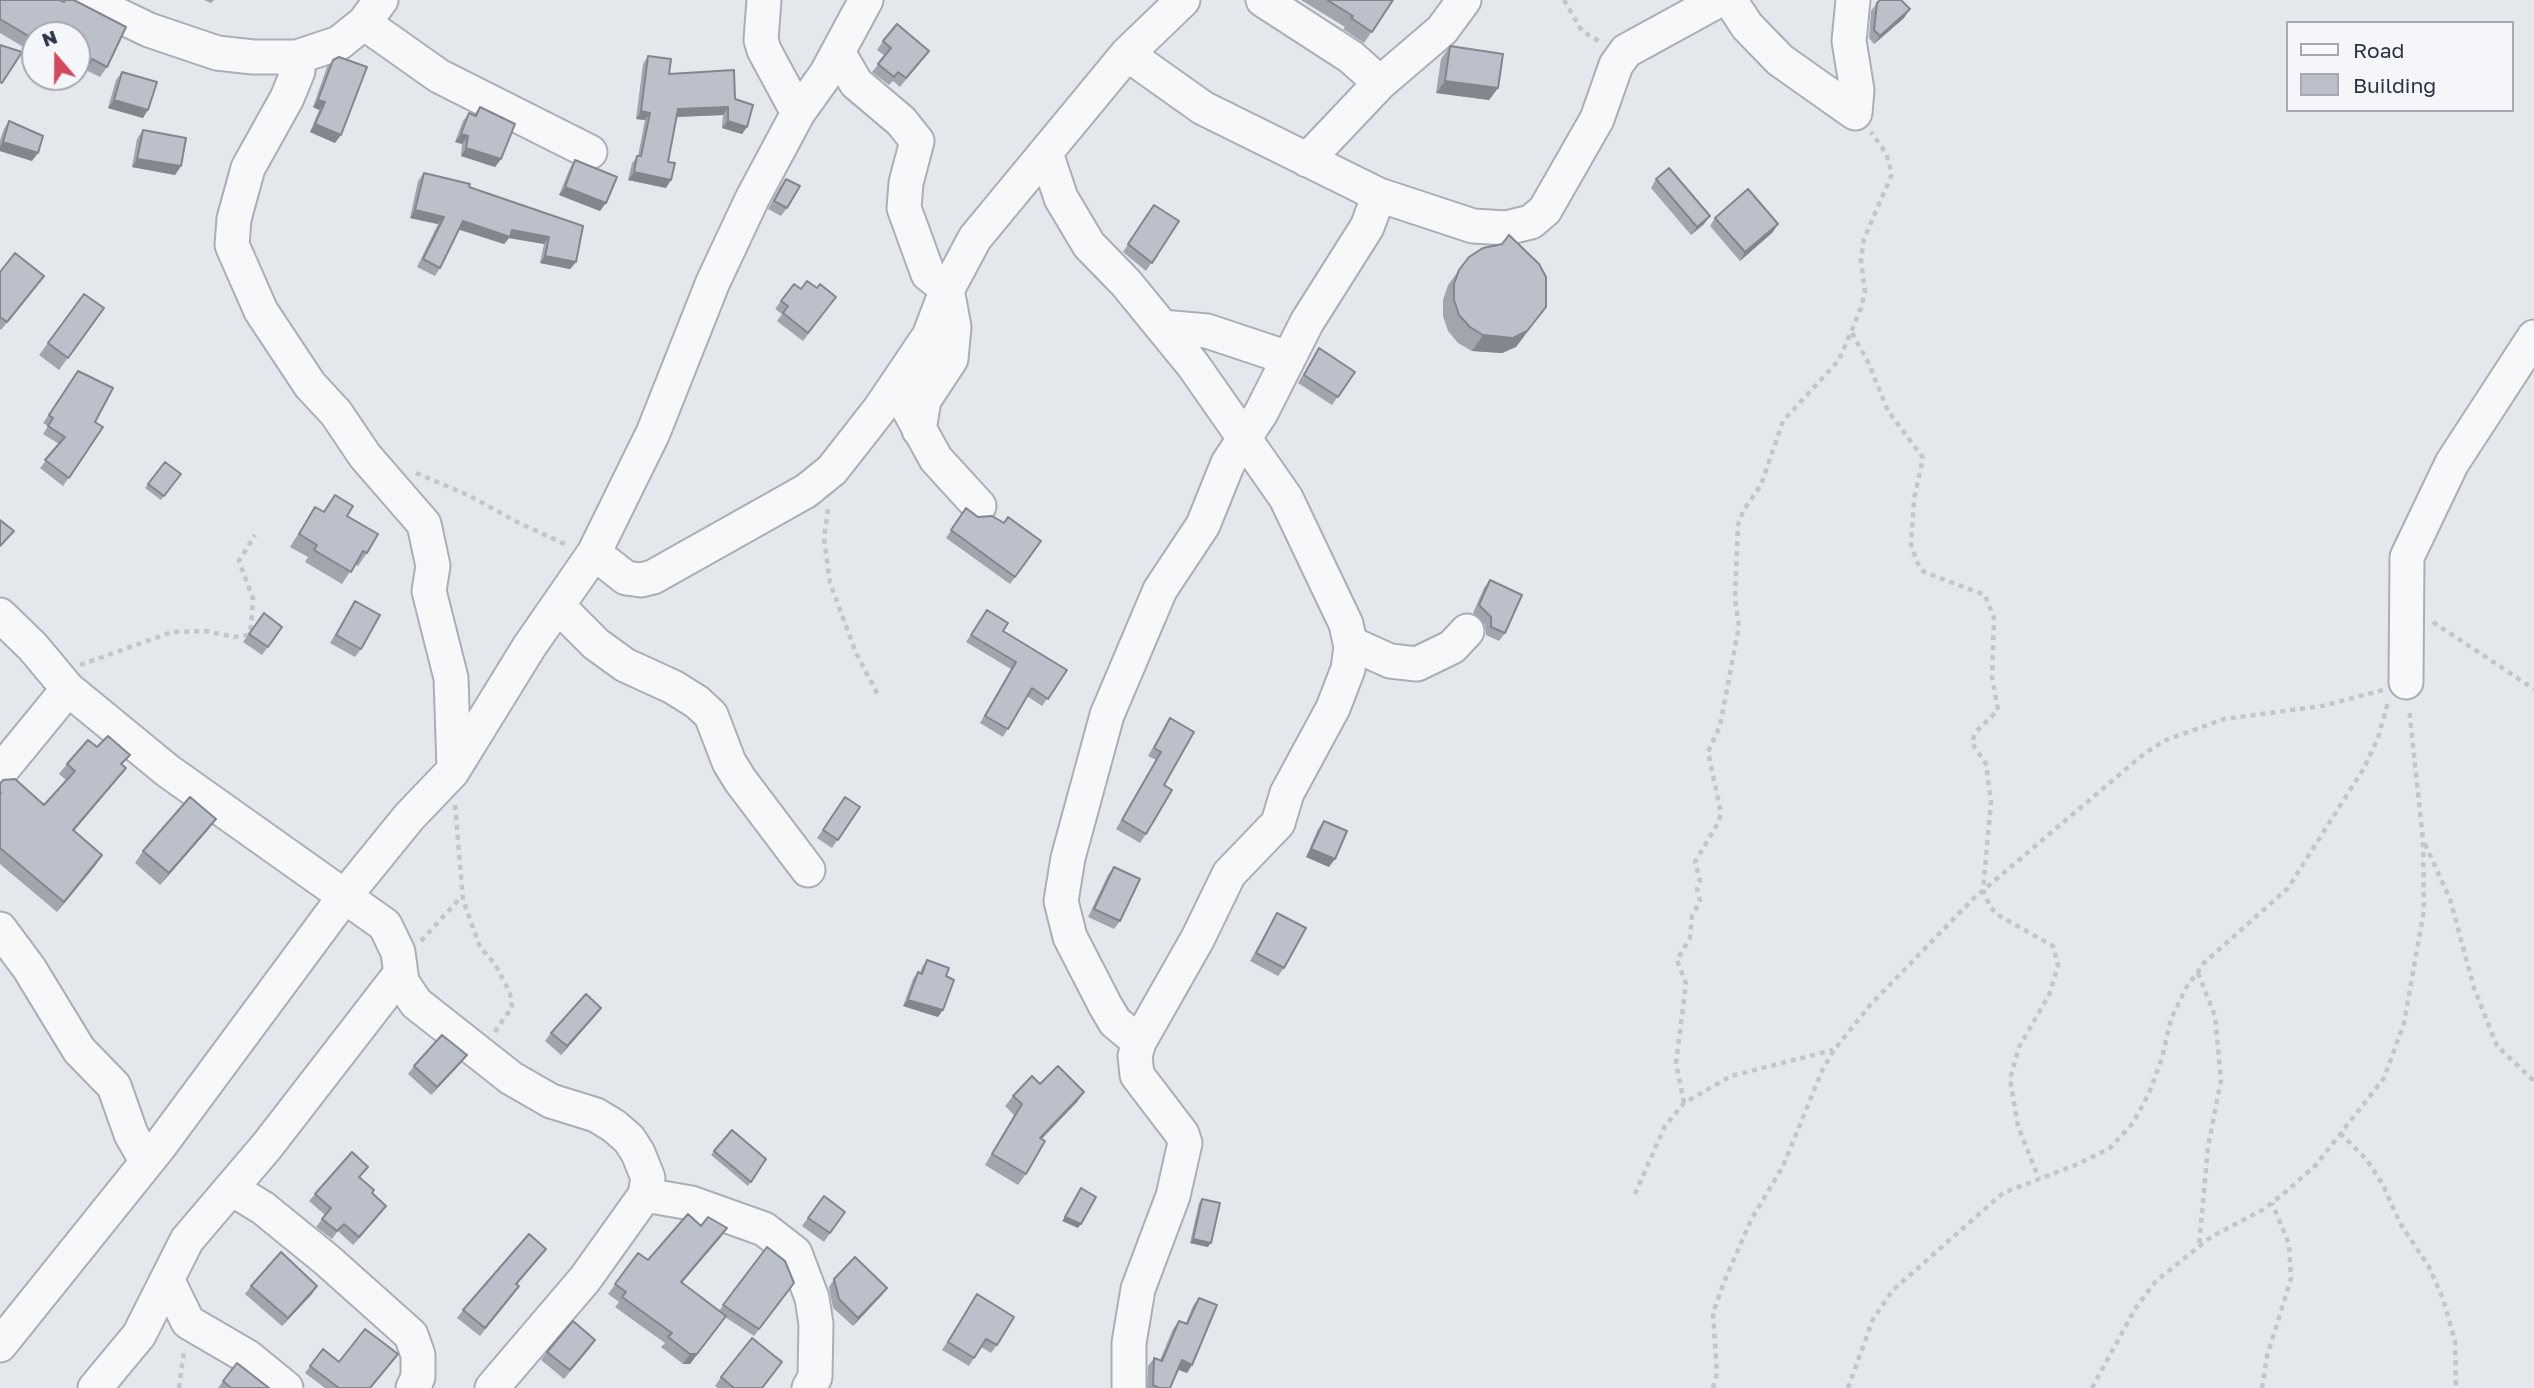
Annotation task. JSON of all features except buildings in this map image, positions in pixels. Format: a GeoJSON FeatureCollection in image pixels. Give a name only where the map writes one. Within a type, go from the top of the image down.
{"type":"FeatureCollection","features":[{"type":"Feature","properties":{"kind":"street"},"geometry":{"type":"LineString","coordinates":[[764,0],[761,40],[764,50],[798,113]]}},
{"type":"Feature","properties":{"kind":"street"},"geometry":{"type":"LineString","coordinates":[[0,1345],[148,1162],[344,897],[409,817],[450,773],[594,553],[653,433],[713,282],[798,113],[838,52],[866,0]]}},
{"type":"Feature","properties":{"kind":"street"},"geometry":{"type":"LineString","coordinates":[[594,553],[626,578],[640,580],[653,577],[806,491],[835,467],[929,336],[947,289],[975,238],[1127,54],[1183,0]]}},
{"type":"Feature","properties":{"kind":"street"},"geometry":{"type":"LineString","coordinates":[[1263,0],[1351,57],[1380,83]]}},
{"type":"Feature","properties":{"kind":"street"},"geometry":{"type":"LineString","coordinates":[[1307,160],[1380,83],[1442,30],[1464,0]]}},
{"type":"Feature","properties":{"kind":"street"},"geometry":{"type":"LineString","coordinates":[[1127,54],[1203,108],[1379,195],[1473,226],[1506,228],[1531,222],[1552,200],[1593,127],[1616,65],[1626,51],[1719,0]]}},
{"type":"Feature","properties":{"kind":"street"},"geometry":{"type":"LineString","coordinates":[[1730,0],[1747,26],[1780,60],[1854,113],[1857,90],[1849,41],[1853,0]]}},
{"type":"Feature","properties":{"kind":"street"},"geometry":{"type":"LineString","coordinates":[[103,4],[149,30],[217,53],[298,57],[339,43],[372,12],[439,76],[590,152]]}},
{"type":"Feature","properties":{"kind":"street"},"geometry":{"type":"LineString","coordinates":[[838,52],[856,83],[913,133],[917,141],[906,183],[904,208],[928,274],[947,289],[954,327],[951,359],[924,400],[919,430]]}},
{"type":"Feature","properties":{"kind":"street"},"geometry":{"type":"LineString","coordinates":[[298,57],[298,71],[288,98],[248,168],[234,219],[232,244],[261,311],[310,385],[336,413],[371,463],[417,514],[428,533],[433,573],[429,591],[451,678],[450,773]]}},
{"type":"Feature","properties":{"kind":"street"},"geometry":{"type":"LineString","coordinates":[[1046,153],[1061,198],[1076,225],[1101,260],[1126,283],[1193,365],[1295,514],[1346,625],[1350,643],[1349,669],[1333,708],[1287,793],[1278,823],[1229,874],[1198,938],[1139,1042],[1135,1056],[1137,1075],[1182,1134],[1185,1143],[1173,1196],[1138,1289],[1129,1343],[1129,1388]]}},
{"type":"Feature","properties":{"kind":"street"},"geometry":{"type":"LineString","coordinates":[[1139,1042],[1115,1022],[1070,937],[1063,914],[1063,883],[1116,690],[1160,590],[1203,525],[1228,463],[1245,440],[1288,358],[1367,227],[1379,195]]}},
{"type":"Feature","properties":{"kind":"street"},"geometry":{"type":"LineString","coordinates":[[1162,327],[1207,331],[1288,358]]}},
{"type":"Feature","properties":{"kind":"street"},"geometry":{"type":"LineString","coordinates":[[2399,685],[2407,557],[2452,463],[2534,337]]}},
{"type":"Feature","properties":{"kind":"street"},"geometry":{"type":"LineString","coordinates":[[902,374],[906,401],[919,430],[952,480],[979,506]]}},
{"type":"Feature","properties":{"kind":"street"},"geometry":{"type":"LineString","coordinates":[[558,606],[596,644],[625,665],[673,687],[697,702],[711,715],[729,762],[740,780],[808,870]]}},
{"type":"Feature","properties":{"kind":"street"},"geometry":{"type":"LineString","coordinates":[[0,615],[63,682],[168,771],[385,925],[416,1003],[477,1053],[526,1088],[596,1115],[629,1139],[646,1168],[648,1178],[645,1195],[584,1279],[492,1388]]}},
{"type":"Feature","properties":{"kind":"street"},"geometry":{"type":"LineString","coordinates":[[1350,643],[1390,661],[1417,664],[1452,647],[1467,631]]}},
{"type":"Feature","properties":{"kind":"street"},"geometry":{"type":"LineString","coordinates":[[0,772],[63,682]]}},
{"type":"Feature","properties":{"kind":"street"},"geometry":{"type":"LineString","coordinates":[[0,929],[29,968],[52,1012],[79,1050],[114,1086],[124,1118],[148,1162]]}},
{"type":"Feature","properties":{"kind":"street"},"geometry":{"type":"LineString","coordinates":[[95,1388],[139,1335],[187,1240],[232,1189],[399,963]]}},
{"type":"Feature","properties":{"kind":"street"},"geometry":{"type":"LineString","coordinates":[[232,1189],[263,1209],[327,1260],[411,1335],[418,1355],[418,1377],[413,1388]]}},
{"type":"Feature","properties":{"kind":"street"},"geometry":{"type":"LineString","coordinates":[[645,1195],[691,1203],[753,1225],[779,1238],[795,1252],[812,1298],[816,1324],[815,1377],[809,1388]]}},
{"type":"Feature","properties":{"kind":"street"},"geometry":{"type":"LineString","coordinates":[[168,1280],[188,1322],[248,1357],[286,1388]]}},
{"type":"Feature","properties":{"kind":"path"},"geometry":{"type":"LineString","coordinates":[[1564,0],[1587,35],[1626,51]]}},
{"type":"Feature","properties":{"kind":"path"},"geometry":{"type":"LineString","coordinates":[[1684,1103],[1676,1063],[1686,984],[1678,960],[1689,938],[1692,916],[1700,901],[1697,889],[1700,881],[1695,862],[1721,813],[1708,752],[1720,726],[1739,626],[1735,599],[1738,525],[1743,511],[1761,485],[1783,421],[1839,360],[1852,333],[1865,292],[1861,260],[1864,239],[1892,174],[1882,144],[1854,113]]}},
{"type":"Feature","properties":{"kind":"path"},"geometry":{"type":"LineString","coordinates":[[1852,333],[1868,362],[1888,411],[1923,458],[1924,465],[1914,499],[1912,544],[1917,562],[1924,572],[1985,596],[1994,618],[1992,677],[1998,710],[1975,733],[1972,743],[1986,764],[1990,791],[1983,890],[1990,907],[1998,915],[2047,940],[2057,957],[2058,966],[2049,995],[2019,1047],[2010,1079],[2018,1126],[2039,1179]]}},
{"type":"Feature","properties":{"kind":"path"},"geometry":{"type":"LineString","coordinates":[[371,463],[439,481],[519,523],[594,553]]}},
{"type":"Feature","properties":{"kind":"path"},"geometry":{"type":"LineString","coordinates":[[835,467],[824,538],[830,583],[856,653],[879,697]]}},
{"type":"Feature","properties":{"kind":"path"},"geometry":{"type":"LineString","coordinates":[[63,682],[172,632],[206,631],[234,637],[248,635],[253,599],[239,561],[255,535]]}},
{"type":"Feature","properties":{"kind":"path"},"geometry":{"type":"LineString","coordinates":[[2405,607],[2443,627],[2534,689]]}},
{"type":"Feature","properties":{"kind":"path"},"geometry":{"type":"LineString","coordinates":[[1713,1388],[1717,1373],[1713,1313],[1724,1282],[1751,1220],[1783,1166],[1812,1091],[1834,1050],[1871,1004],[1983,890],[2145,753],[2166,740],[2224,719],[2322,706],[2399,685]]}},
{"type":"Feature","properties":{"kind":"path"},"geometry":{"type":"LineString","coordinates":[[2092,1388],[2135,1309],[2156,1281],[2199,1246],[2272,1203],[2316,1165],[2368,1102],[2396,1052],[2424,910],[2423,840],[2399,685]]}},
{"type":"Feature","properties":{"kind":"path"},"geometry":{"type":"LineString","coordinates":[[1848,1388],[1873,1319],[1893,1290],[2003,1193],[2110,1148],[2133,1123],[2162,1058],[2171,1018],[2198,972],[2288,888],[2364,768],[2399,685]]}},
{"type":"Feature","properties":{"kind":"path"},"geometry":{"type":"LineString","coordinates":[[450,773],[463,896],[470,923],[480,947],[503,977],[512,1007],[508,1016],[477,1053]]}},
{"type":"Feature","properties":{"kind":"path"},"geometry":{"type":"LineString","coordinates":[[2423,840],[2450,899],[2474,988],[2497,1046],[2534,1080]]}},
{"type":"Feature","properties":{"kind":"path"},"geometry":{"type":"LineString","coordinates":[[399,963],[428,937],[463,896]]}},
{"type":"Feature","properties":{"kind":"path"},"geometry":{"type":"LineString","coordinates":[[2198,972],[2214,1016],[2221,1080],[2208,1147],[2199,1246]]}},
{"type":"Feature","properties":{"kind":"path"},"geometry":{"type":"LineString","coordinates":[[1635,1194],[1665,1126],[1684,1103],[1731,1076],[1834,1050]]}},
{"type":"Feature","properties":{"kind":"path"},"geometry":{"type":"LineString","coordinates":[[2340,1133],[2367,1160],[2383,1185],[2400,1223],[2444,1298],[2455,1341],[2456,1388]]}},
{"type":"Feature","properties":{"kind":"path"},"geometry":{"type":"LineString","coordinates":[[2262,1388],[2267,1356],[2291,1279],[2289,1244],[2272,1203]]}},
{"type":"Feature","properties":{"kind":"path"},"geometry":{"type":"LineString","coordinates":[[179,1388],[188,1322]]}}]}
